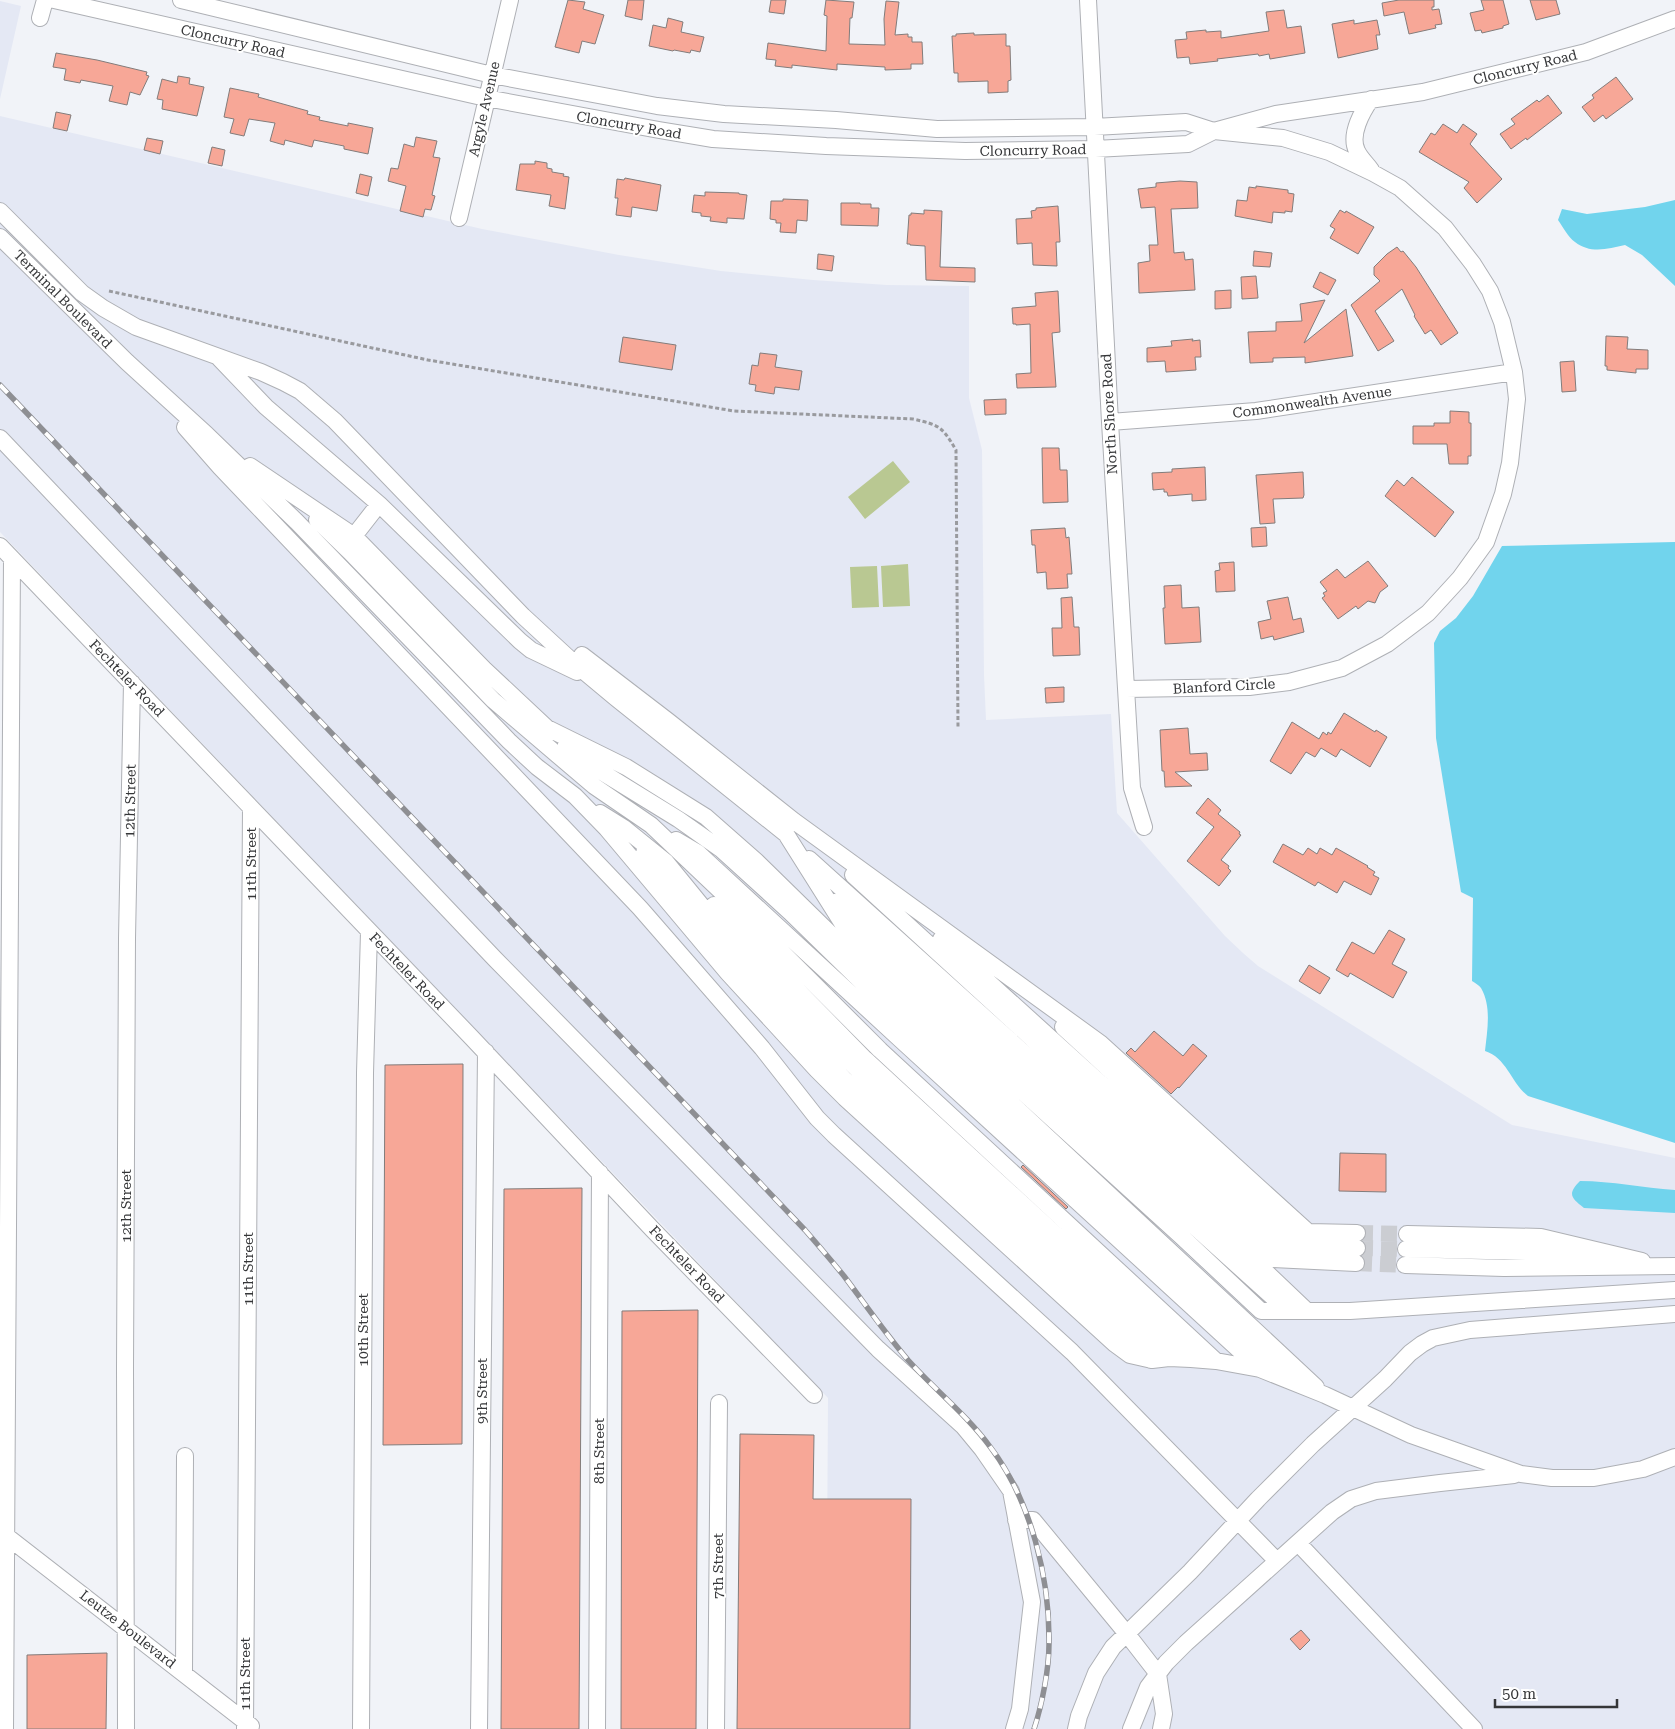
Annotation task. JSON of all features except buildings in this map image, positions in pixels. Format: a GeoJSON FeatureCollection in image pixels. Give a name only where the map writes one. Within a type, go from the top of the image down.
{"type":"FeatureCollection","features":[{"type":"Feature","properties":{"kind":"street"},"geometry":{"type":"LineString","coordinates":[[40,18],[45,0]]}},
{"type":"Feature","properties":{"kind":"street","name":"Cloncurry Road"},"geometry":{"type":"LineString","coordinates":[[54,0],[486,98],[713,139],[914,150],[1095,149],[1188,144],[1214,131],[1276,114],[1423,92],[1586,52],[1675,19]]}},
{"type":"Feature","properties":{"kind":"street","name":"Cloncurry Road"},"geometry":{"type":"LineString","coordinates":[[181,0],[492,75],[657,106],[724,114],[836,120],[937,129],[1186,122],[1214,131]]}},
{"type":"Feature","properties":{"kind":"street","name":"Argyle Avenue"},"geometry":{"type":"LineString","coordinates":[[459,218],[510,0]]}},
{"type":"Feature","properties":{"kind":"street","name":"North Shore Road"},"geometry":{"type":"LineString","coordinates":[[1088,0],[1110,422],[1132,788],[1144,827]]}},
{"type":"Feature","properties":{"kind":"street"},"geometry":{"type":"LineString","coordinates":[[1372,99],[1363,112],[1354,137],[1356,150],[1373,173]]}},
{"type":"Feature","properties":{"kind":"street","name":"Blanford Circle"},"geometry":{"type":"LineString","coordinates":[[1126,689],[1249,687],[1289,682],[1342,668],[1387,644],[1428,613],[1460,578],[1486,542],[1503,494],[1510,463],[1517,399],[1514,372],[1502,322],[1490,291],[1473,264],[1446,228],[1400,188],[1329,152],[1283,138],[1214,131]]}},
{"type":"Feature","properties":{"kind":"street","name":"Terminal Boulevard"},"geometry":{"type":"LineString","coordinates":[[0,210],[82,294],[102,308],[136,327],[274,378],[317,404],[523,616],[594,680]]}},
{"type":"Feature","properties":{"kind":"street","name":"Terminal Boulevard"},"geometry":{"type":"LineString","coordinates":[[0,237],[127,362]]}},
{"type":"Feature","properties":{"kind":"street"},"geometry":{"type":"LineString","coordinates":[[102,308],[138,317],[269,367],[302,382],[319,393],[384,457],[513,592],[586,659],[794,821],[1004,974],[1282,1230],[1308,1232],[1357,1248]]}},
{"type":"Feature","properties":{"kind":"street"},"geometry":{"type":"LineString","coordinates":[[217,356],[266,407],[379,504],[520,641],[531,650],[594,680],[786,834],[849,934],[1261,1311],[1350,1311],[1675,1290]]}},
{"type":"Feature","properties":{"kind":"street"},"geometry":{"type":"LineString","coordinates":[[127,362],[207,435],[297,522],[509,741],[537,767],[575,796],[624,828],[666,862],[710,916],[758,969],[862,1074],[1169,1358]]}},
{"type":"Feature","properties":{"kind":"street"},"geometry":{"type":"LineString","coordinates":[[127,362],[220,467],[640,908],[762,1048],[817,1118],[834,1136],[1072,1352],[1277,1561]]}},
{"type":"Feature","properties":{"kind":"street","name":"Commonwealth Avenue"},"geometry":{"type":"LineString","coordinates":[[1110,422],[1256,411],[1514,372]]}},
{"type":"Feature","properties":{"kind":"street"},"geometry":{"type":"LineString","coordinates":[[207,435],[287,492],[354,536],[484,669],[547,728],[587,762],[678,819],[722,850],[790,912],[921,1040],[1293,1381]]}},
{"type":"Feature","properties":{"kind":"street"},"geometry":{"type":"LineString","coordinates":[[0,438],[495,959],[878,1349],[963,1426],[982,1449],[1011,1491],[1032,1602],[1020,1709],[1014,1729]]}},
{"type":"Feature","properties":{"kind":"street"},"geometry":{"type":"LineString","coordinates":[[287,492],[350,552],[493,700],[594,786],[698,853],[711,864],[900,1040],[1260,1369]]}},
{"type":"Feature","properties":{"kind":"street"},"geometry":{"type":"LineString","coordinates":[[354,536],[379,504]]}},
{"type":"Feature","properties":{"kind":"street","name":"Fechteler Road"},"geometry":{"type":"LineString","coordinates":[[0,546],[814,1396]]}},
{"type":"Feature","properties":{"kind":"street"},"geometry":{"type":"LineString","coordinates":[[5,1729],[3,1533],[12,559]]}},
{"type":"Feature","properties":{"kind":"street","name":"12th Street"},"geometry":{"type":"LineString","coordinates":[[126,1729],[127,938],[132,683]]}},
{"type":"Feature","properties":{"kind":"street"},"geometry":{"type":"LineString","coordinates":[[547,728],[626,767],[713,823],[756,861],[851,954],[1325,1395]]}},
{"type":"Feature","properties":{"kind":"street"},"geometry":{"type":"LineString","coordinates":[[575,796],[607,829],[728,973],[817,1070],[845,1098],[1115,1344],[1130,1355],[1152,1360],[1169,1358],[1216,1361],[1260,1369],[1293,1381],[1412,1435],[1521,1474],[1552,1478],[1594,1478],[1644,1469],[1675,1457]]}},
{"type":"Feature","properties":{"kind":"street","name":"11th Street"},"geometry":{"type":"LineString","coordinates":[[248,1726],[251,808]]}},
{"type":"Feature","properties":{"kind":"street"},"geometry":{"type":"LineString","coordinates":[[794,821],[1273,1259],[1357,1248]]}},
{"type":"Feature","properties":{"kind":"street"},"geometry":{"type":"LineString","coordinates":[[651,824],[710,900],[865,1059],[1191,1359]]}},
{"type":"Feature","properties":{"kind":"street"},"geometry":{"type":"LineString","coordinates":[[651,824],[880,1050],[1216,1361]]}},
{"type":"Feature","properties":{"kind":"street"},"geometry":{"type":"LineString","coordinates":[[624,828],[702,924],[763,993],[845,1080],[1152,1360]]}},
{"type":"Feature","properties":{"kind":"street"},"geometry":{"type":"LineString","coordinates":[[794,845],[1247,1254],[1307,1311]]}},
{"type":"Feature","properties":{"kind":"street"},"geometry":{"type":"LineString","coordinates":[[880,884],[1235,1205],[1275,1244],[1300,1247],[1357,1248]]}},
{"type":"Feature","properties":{"kind":"street","name":"10th Street"},"geometry":{"type":"LineString","coordinates":[[361,1729],[365,1083],[369,932]]}},
{"type":"Feature","properties":{"kind":"street","name":"9th Street"},"geometry":{"type":"LineString","coordinates":[[479,1729],[482,1244],[486,1052]]}},
{"type":"Feature","properties":{"kind":"street","name":"8th Street"},"geometry":{"type":"LineString","coordinates":[[597,1729],[600,1173]]}},
{"type":"Feature","properties":{"kind":"street"},"geometry":{"type":"LineString","coordinates":[[1541,1237],[1670,1266],[1504,1268],[1406,1249],[1541,1237]]}},
{"type":"Feature","properties":{"kind":"street"},"geometry":{"type":"LineString","coordinates":[[1076,1729],[1079,1716],[1096,1673],[1113,1647],[1187,1576],[1237,1520],[1313,1444],[1353,1409],[1410,1353],[1433,1338],[1470,1330],[1675,1314]]}},
{"type":"Feature","properties":{"kind":"street","name":"7th Street"},"geometry":{"type":"LineString","coordinates":[[716,1729],[719,1403]]}},
{"type":"Feature","properties":{"kind":"street"},"geometry":{"type":"LineString","coordinates":[[184,1673],[185,1456]]}},
{"type":"Feature","properties":{"kind":"street"},"geometry":{"type":"LineString","coordinates":[[1131,1729],[1148,1687],[1166,1663],[1332,1512],[1351,1499],[1363,1495],[1440,1482],[1521,1474]]}},
{"type":"Feature","properties":{"kind":"street"},"geometry":{"type":"LineString","coordinates":[[1016,1520],[1033,1520],[1158,1674],[1164,1714],[1162,1729]]}},
{"type":"Feature","properties":{"kind":"street","name":"Leutze Boulevard"},"geometry":{"type":"LineString","coordinates":[[3,1533],[184,1673],[248,1726]]}},
{"type":"Feature","properties":{"kind":"street"},"geometry":{"type":"LineString","coordinates":[[1298,1543],[1474,1729]]}},
{"type":"Feature","properties":{"kind":"path"},"geometry":{"type":"LineString","coordinates":[[100,289],[428,360],[734,411],[913,418],[933,424],[946,433],[956,450],[958,727]]}},
{"type":"Feature","properties":{"kind":"shaded area"},"geometry":{"type":"Polygon","coordinates":[[[0,1],[21,6],[0,99],[0,1]]]}},
{"type":"Feature","properties":{"kind":"shaded area"},"geometry":{"type":"Polygon","coordinates":[[[0,116],[482,229],[619,255],[721,271],[813,280],[887,285],[969,286],[969,398],[982,450],[986,720],[1111,714],[1117,813],[1225,936],[1258,966],[1512,1125],[1675,1158],[1675,1729],[826,1729],[828,1398],[0,532],[0,116]]]}},
{"type":"Feature","properties":{"kind":"green space"},"geometry":{"type":"Polygon","coordinates":[[[893,461],[910,482],[865,519],[848,497],[893,461]]]}},
{"type":"Feature","properties":{"kind":"green space"},"geometry":{"type":"Polygon","coordinates":[[[908,564],[910,606],[883,607],[881,566],[908,564]]]}},
{"type":"Feature","properties":{"kind":"green space"},"geometry":{"type":"Polygon","coordinates":[[[877,566],[879,607],[852,608],[850,567],[877,566]]]}},
{"type":"Feature","properties":{"kind":"water"},"geometry":{"type":"Polygon","coordinates":[[[1675,200],[1675,286],[1642,255],[1625,245],[1599,249],[1581,246],[1570,237],[1558,220],[1562,209],[1587,214],[1645,207],[1675,200]]]}},
{"type":"Feature","properties":{"kind":"water"},"geometry":{"type":"Polygon","coordinates":[[[1675,542],[1675,1143],[1528,1096],[1522,1091],[1499,1059],[1485,1051],[1488,1019],[1487,1003],[1481,988],[1472,981],[1473,898],[1461,892],[1436,738],[1434,643],[1440,631],[1456,618],[1473,596],[1502,546],[1675,542]]]}},
{"type":"Feature","properties":{"kind":"water"},"geometry":{"type":"Polygon","coordinates":[[[1580,1181],[1675,1190],[1675,1213],[1584,1208],[1572,1196],[1573,1189],[1580,1181]]]}},
{"type":"Feature","properties":{"kind":"tunnel"},"geometry":{"type":"LineString","coordinates":[[1357,1233],[1407,1234]]}},
{"type":"Feature","properties":{"kind":"tunnel"},"geometry":{"type":"LineString","coordinates":[[1357,1248],[1406,1249]]}},
{"type":"Feature","properties":{"kind":"tunnel"},"geometry":{"type":"LineString","coordinates":[[1356,1263],[1405,1265]]}},
{"type":"Feature","properties":{"kind":"railway"},"geometry":{"type":"LineString","coordinates":[[0,385],[805,1230],[844,1276],[908,1360],[982,1436],[1005,1469],[1017,1492],[1027,1516],[1042,1567],[1046,1593],[1049,1644],[1046,1676],[1034,1729]]}}]}
